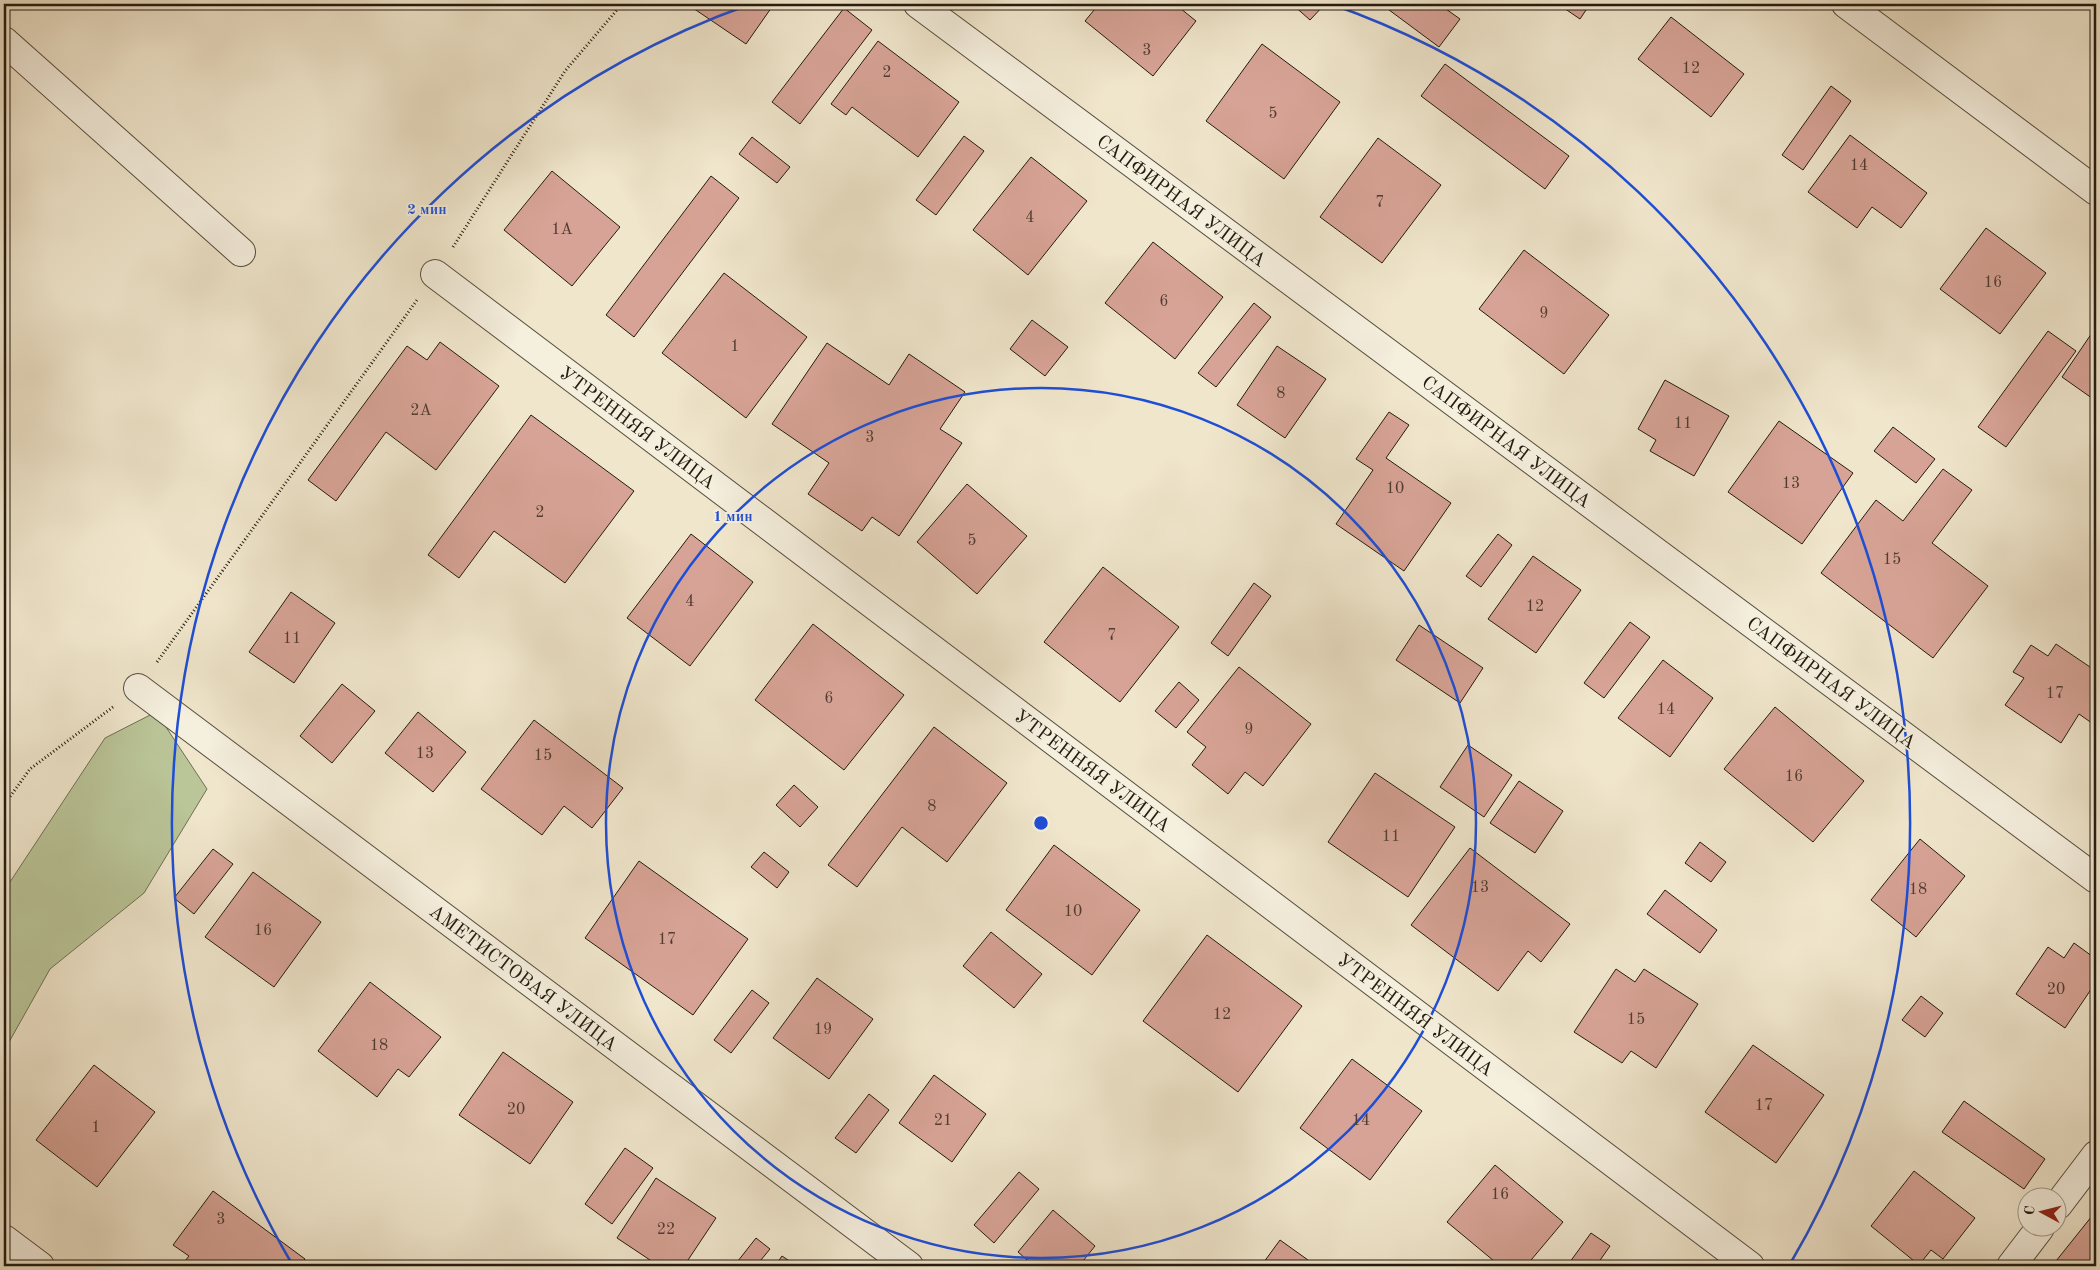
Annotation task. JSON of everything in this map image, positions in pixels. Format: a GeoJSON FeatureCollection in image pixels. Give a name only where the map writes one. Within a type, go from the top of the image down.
{"type":"FeatureCollection","features":[{"type":"Feature","properties":{"kind":"street","name":"САПФИРНАЯ УЛИЦА"},"geometry":{"type":"LineString","coordinates":[[918,4],[2096,879]]}},
{"type":"Feature","properties":{"kind":"street"},"geometry":{"type":"LineString","coordinates":[[1846,4],[2096,192]]}},
{"type":"Feature","properties":{"kind":"street"},"geometry":{"type":"LineString","coordinates":[[4,41],[241,252]]}},
{"type":"Feature","properties":{"kind":"street","name":"УТРЕННЯЯ УЛИЦА"},"geometry":{"type":"LineString","coordinates":[[436,274],[1750,1266]]}},
{"type":"Feature","properties":{"kind":"street","name":"АМЕТИСТОВАЯ УЛИЦА"},"geometry":{"type":"LineString","coordinates":[[138,688],[909,1266]]}},
{"type":"Feature","properties":{"kind":"street"},"geometry":{"type":"LineString","coordinates":[[2068,1192],[2096,1155]]}},
{"type":"Feature","properties":{"kind":"street"},"geometry":{"type":"LineString","coordinates":[[2011,1266],[2032,1238]]}},
{"type":"Feature","properties":{"kind":"street"},"geometry":{"type":"LineString","coordinates":[[4,1239],[40,1266]]}},
{"type":"Feature","properties":{"kind":"path"},"geometry":{"type":"LineString","coordinates":[[4,805],[30,769],[138,688],[436,274],[565,71],[622,4]]}},
{"type":"Feature","properties":{"kind":"green space"},"geometry":{"type":"Polygon","coordinates":[[[156,712],[207,789],[144,893],[50,969],[4,1051],[4,891],[105,738],[156,712]]]}},
{"type":"Feature","properties":{"kind":"building"},"geometry":{"type":"Polygon","coordinates":[[[687,4],[774,4],[746,44],[687,4]]]}},
{"type":"Feature","properties":{"kind":"building"},"geometry":{"type":"Polygon","coordinates":[[[1099,4],[1175,4],[1196,21],[1153,76],[1085,21],[1099,4]]]}},
{"type":"Feature","properties":{"kind":"building"},"geometry":{"type":"Polygon","coordinates":[[[1292,4],[1325,4],[1310,20],[1292,4]]]}},
{"type":"Feature","properties":{"kind":"building"},"geometry":{"type":"Polygon","coordinates":[[[1381,4],[1439,4],[1460,19],[1439,47],[1381,4]]]}},
{"type":"Feature","properties":{"kind":"building"},"geometry":{"type":"Polygon","coordinates":[[[1558,4],[1590,4],[1580,19],[1558,4]]]}},
{"type":"Feature","properties":{"kind":"building"},"geometry":{"type":"Polygon","coordinates":[[[844,8],[872,30],[800,124],[772,102],[844,8]]]}},
{"type":"Feature","properties":{"kind":"building"},"geometry":{"type":"Polygon","coordinates":[[[1671,17],[1744,74],[1711,117],[1638,59],[1671,17]]]}},
{"type":"Feature","properties":{"kind":"building"},"geometry":{"type":"Polygon","coordinates":[[[878,41],[959,102],[918,157],[852,107],[846,115],[831,104],[878,41]]]}},
{"type":"Feature","properties":{"kind":"building"},"geometry":{"type":"Polygon","coordinates":[[[1262,44],[1340,102],[1284,179],[1206,121],[1262,44]]]}},
{"type":"Feature","properties":{"kind":"building"},"geometry":{"type":"Polygon","coordinates":[[[1445,64],[1569,156],[1545,189],[1421,96],[1445,64]]]}},
{"type":"Feature","properties":{"kind":"building"},"geometry":{"type":"Polygon","coordinates":[[[1831,86],[1851,101],[1803,170],[1782,155],[1831,86]]]}},
{"type":"Feature","properties":{"kind":"building"},"geometry":{"type":"Polygon","coordinates":[[[1850,135],[1927,193],[1901,228],[1872,207],[1857,228],[1808,192],[1850,135]]]}},
{"type":"Feature","properties":{"kind":"building"},"geometry":{"type":"Polygon","coordinates":[[[964,136],[984,151],[936,215],[916,200],[964,136]]]}},
{"type":"Feature","properties":{"kind":"building"},"geometry":{"type":"Polygon","coordinates":[[[752,137],[790,167],[777,183],[739,154],[752,137]]]}},
{"type":"Feature","properties":{"kind":"building"},"geometry":{"type":"Polygon","coordinates":[[[1378,138],[1441,185],[1382,263],[1320,217],[1378,138]]]}},
{"type":"Feature","properties":{"kind":"building"},"geometry":{"type":"Polygon","coordinates":[[[1031,157],[1087,201],[1028,275],[973,230],[1031,157]]]}},
{"type":"Feature","properties":{"kind":"building"},"geometry":{"type":"Polygon","coordinates":[[[552,171],[620,227],[572,286],[504,230],[552,171]]]}},
{"type":"Feature","properties":{"kind":"building"},"geometry":{"type":"Polygon","coordinates":[[[711,176],[739,198],[634,337],[606,315],[711,176]]]}},
{"type":"Feature","properties":{"kind":"building"},"geometry":{"type":"Polygon","coordinates":[[[1986,228],[2046,273],[2000,334],[1940,289],[1986,228]]]}},
{"type":"Feature","properties":{"kind":"building"},"geometry":{"type":"Polygon","coordinates":[[[1153,242],[1223,297],[1175,359],[1105,303],[1153,242]]]}},
{"type":"Feature","properties":{"kind":"building"},"geometry":{"type":"Polygon","coordinates":[[[1524,250],[1609,315],[1564,374],[1479,309],[1524,250]]]}},
{"type":"Feature","properties":{"kind":"building"},"geometry":{"type":"Polygon","coordinates":[[[724,273],[807,337],[746,418],[662,353],[724,273]]]}},
{"type":"Feature","properties":{"kind":"building"},"geometry":{"type":"Polygon","coordinates":[[[1254,303],[1271,317],[1216,387],[1198,373],[1254,303]]]}},
{"type":"Feature","properties":{"kind":"building"},"geometry":{"type":"Polygon","coordinates":[[[1032,320],[1068,347],[1045,376],[1010,349],[1032,320]]]}},
{"type":"Feature","properties":{"kind":"building"},"geometry":{"type":"Polygon","coordinates":[[[2096,327],[2096,401],[2062,377],[2096,327]]]}},
{"type":"Feature","properties":{"kind":"building"},"geometry":{"type":"Polygon","coordinates":[[[2048,331],[2076,351],[2006,447],[1978,427],[2048,331]]]}},
{"type":"Feature","properties":{"kind":"building"},"geometry":{"type":"Polygon","coordinates":[[[440,342],[499,386],[436,470],[386,432],[336,501],[308,480],[407,346],[427,360],[440,342]]]}},
{"type":"Feature","properties":{"kind":"building"},"geometry":{"type":"Polygon","coordinates":[[[827,343],[889,385],[909,354],[965,392],[940,429],[962,443],[899,536],[872,517],[862,531],[808,494],[829,463],[772,424],[827,343]]]}},
{"type":"Feature","properties":{"kind":"building"},"geometry":{"type":"Polygon","coordinates":[[[1277,346],[1326,379],[1285,438],[1237,405],[1277,346]]]}},
{"type":"Feature","properties":{"kind":"building"},"geometry":{"type":"Polygon","coordinates":[[[1665,380],[1729,416],[1694,476],[1650,451],[1656,440],[1638,429],[1665,380]]]}},
{"type":"Feature","properties":{"kind":"building"},"geometry":{"type":"Polygon","coordinates":[[[1389,412],[1409,425],[1386,458],[1451,503],[1404,571],[1336,524],[1373,470],[1356,459],[1389,412]]]}},
{"type":"Feature","properties":{"kind":"building"},"geometry":{"type":"Polygon","coordinates":[[[531,415],[634,491],[565,583],[494,531],[459,578],[428,555],[531,415]]]}},
{"type":"Feature","properties":{"kind":"building"},"geometry":{"type":"Polygon","coordinates":[[[1779,421],[1853,473],[1802,544],[1728,492],[1779,421]]]}},
{"type":"Feature","properties":{"kind":"building"},"geometry":{"type":"Polygon","coordinates":[[[1893,427],[1935,459],[1916,483],[1874,451],[1893,427]]]}},
{"type":"Feature","properties":{"kind":"building"},"geometry":{"type":"Polygon","coordinates":[[[1943,469],[1972,490],[1932,543],[1988,586],[1933,658],[1821,573],[1876,500],[1903,521],[1943,469]]]}},
{"type":"Feature","properties":{"kind":"building"},"geometry":{"type":"Polygon","coordinates":[[[967,484],[1027,536],[977,594],[917,542],[967,484]]]}},
{"type":"Feature","properties":{"kind":"building"},"geometry":{"type":"Polygon","coordinates":[[[691,534],[753,582],[690,666],[627,618],[691,534]]]}},
{"type":"Feature","properties":{"kind":"building"},"geometry":{"type":"Polygon","coordinates":[[[1498,534],[1512,545],[1481,587],[1466,576],[1498,534]]]}},
{"type":"Feature","properties":{"kind":"building"},"geometry":{"type":"Polygon","coordinates":[[[1533,556],[1581,590],[1536,653],[1488,619],[1533,556]]]}},
{"type":"Feature","properties":{"kind":"building"},"geometry":{"type":"Polygon","coordinates":[[[1103,567],[1179,627],[1120,702],[1044,642],[1103,567]]]}},
{"type":"Feature","properties":{"kind":"building"},"geometry":{"type":"Polygon","coordinates":[[[1254,583],[1271,596],[1228,656],[1211,643],[1254,583]]]}},
{"type":"Feature","properties":{"kind":"building"},"geometry":{"type":"Polygon","coordinates":[[[291,592],[335,623],[294,683],[249,652],[291,592]]]}},
{"type":"Feature","properties":{"kind":"building"},"geometry":{"type":"Polygon","coordinates":[[[1630,622],[1650,637],[1604,698],[1584,683],[1630,622]]]}},
{"type":"Feature","properties":{"kind":"building"},"geometry":{"type":"Polygon","coordinates":[[[813,624],[904,695],[844,770],[755,700],[813,624]]]}},
{"type":"Feature","properties":{"kind":"building"},"geometry":{"type":"Polygon","coordinates":[[[1419,625],[1483,668],[1460,703],[1396,660],[1419,625]]]}},
{"type":"Feature","properties":{"kind":"building"},"geometry":{"type":"Polygon","coordinates":[[[2056,644],[2096,671],[2096,726],[2079,714],[2061,743],[2005,705],[2024,678],[2013,672],[2031,645],[2048,656],[2056,644]]]}},
{"type":"Feature","properties":{"kind":"building"},"geometry":{"type":"Polygon","coordinates":[[[1663,660],[1713,698],[1670,757],[1618,718],[1663,660]]]}},
{"type":"Feature","properties":{"kind":"building"},"geometry":{"type":"Polygon","coordinates":[[[1239,667],[1311,724],[1263,786],[1245,772],[1228,794],[1192,765],[1206,747],[1187,732],[1239,667]]]}},
{"type":"Feature","properties":{"kind":"building"},"geometry":{"type":"Polygon","coordinates":[[[1179,682],[1199,700],[1176,728],[1155,711],[1179,682]]]}},
{"type":"Feature","properties":{"kind":"building"},"geometry":{"type":"Polygon","coordinates":[[[342,684],[375,711],[332,763],[300,736],[342,684]]]}},
{"type":"Feature","properties":{"kind":"building"},"geometry":{"type":"Polygon","coordinates":[[[1775,707],[1864,781],[1813,842],[1724,769],[1775,707]]]}},
{"type":"Feature","properties":{"kind":"building"},"geometry":{"type":"Polygon","coordinates":[[[418,712],[466,752],[433,792],[385,753],[418,712]]]}},
{"type":"Feature","properties":{"kind":"building"},"geometry":{"type":"Polygon","coordinates":[[[534,720],[623,788],[592,828],[564,806],[542,835],[481,789],[534,720]]]}},
{"type":"Feature","properties":{"kind":"building"},"geometry":{"type":"Polygon","coordinates":[[[934,727],[1007,783],[947,862],[902,827],[857,887],[828,865],[934,727]]]}},
{"type":"Feature","properties":{"kind":"building"},"geometry":{"type":"Polygon","coordinates":[[[1468,745],[1512,775],[1484,817],[1440,787],[1468,745]]]}},
{"type":"Feature","properties":{"kind":"building"},"geometry":{"type":"Polygon","coordinates":[[[1375,773],[1455,827],[1408,897],[1328,842],[1375,773]]]}},
{"type":"Feature","properties":{"kind":"building"},"geometry":{"type":"Polygon","coordinates":[[[1519,781],[1563,811],[1535,853],[1490,823],[1519,781]]]}},
{"type":"Feature","properties":{"kind":"building"},"geometry":{"type":"Polygon","coordinates":[[[794,785],[818,807],[800,827],[776,805],[794,785]]]}},
{"type":"Feature","properties":{"kind":"building"},"geometry":{"type":"Polygon","coordinates":[[[1920,839],[1965,876],[1916,937],[1871,900],[1920,839]]]}},
{"type":"Feature","properties":{"kind":"building"},"geometry":{"type":"Polygon","coordinates":[[[1700,842],[1726,862],[1711,882],[1685,863],[1700,842]]]}},
{"type":"Feature","properties":{"kind":"building"},"geometry":{"type":"Polygon","coordinates":[[[1054,845],[1140,910],[1092,975],[1006,910],[1054,845]]]}},
{"type":"Feature","properties":{"kind":"building"},"geometry":{"type":"Polygon","coordinates":[[[1470,848],[1570,924],[1541,962],[1528,951],[1498,991],[1411,925],[1470,848]]]}},
{"type":"Feature","properties":{"kind":"building"},"geometry":{"type":"Polygon","coordinates":[[[213,849],[233,864],[194,914],[174,898],[213,849]]]}},
{"type":"Feature","properties":{"kind":"building"},"geometry":{"type":"Polygon","coordinates":[[[764,852],[789,872],[777,888],[751,867],[764,852]]]}},
{"type":"Feature","properties":{"kind":"building"},"geometry":{"type":"Polygon","coordinates":[[[639,861],[748,939],[693,1015],[585,938],[639,861]]]}},
{"type":"Feature","properties":{"kind":"building"},"geometry":{"type":"Polygon","coordinates":[[[253,872],[321,922],[274,987],[205,937],[253,872]]]}},
{"type":"Feature","properties":{"kind":"building"},"geometry":{"type":"Polygon","coordinates":[[[1665,890],[1717,930],[1700,953],[1647,914],[1665,890]]]}},
{"type":"Feature","properties":{"kind":"building"},"geometry":{"type":"Polygon","coordinates":[[[991,932],[1042,974],[1014,1008],[963,966],[991,932]]]}},
{"type":"Feature","properties":{"kind":"building"},"geometry":{"type":"Polygon","coordinates":[[[1207,935],[1302,1006],[1238,1092],[1143,1021],[1207,935]]]}},
{"type":"Feature","properties":{"kind":"building"},"geometry":{"type":"Polygon","coordinates":[[[2074,943],[2096,959],[2096,982],[2065,1028],[2016,994],[2048,947],[2064,958],[2074,943]]]}},
{"type":"Feature","properties":{"kind":"building"},"geometry":{"type":"Polygon","coordinates":[[[1616,969],[1635,982],[1644,969],[1698,1004],[1656,1068],[1631,1051],[1622,1063],[1574,1032],[1616,969]]]}},
{"type":"Feature","properties":{"kind":"building"},"geometry":{"type":"Polygon","coordinates":[[[817,978],[873,1019],[829,1079],[773,1038],[817,978]]]}},
{"type":"Feature","properties":{"kind":"building"},"geometry":{"type":"Polygon","coordinates":[[[370,982],[441,1037],[409,1077],[398,1069],[377,1097],[318,1051],[370,982]]]}},
{"type":"Feature","properties":{"kind":"building"},"geometry":{"type":"Polygon","coordinates":[[[752,990],[769,1003],[731,1053],[714,1040],[752,990]]]}},
{"type":"Feature","properties":{"kind":"building"},"geometry":{"type":"Polygon","coordinates":[[[1921,996],[1943,1013],[1925,1037],[1902,1020],[1921,996]]]}},
{"type":"Feature","properties":{"kind":"building"},"geometry":{"type":"Polygon","coordinates":[[[1753,1045],[1824,1095],[1776,1163],[1705,1112],[1753,1045]]]}},
{"type":"Feature","properties":{"kind":"building"},"geometry":{"type":"Polygon","coordinates":[[[503,1052],[573,1102],[530,1164],[459,1115],[503,1052]]]}},
{"type":"Feature","properties":{"kind":"building"},"geometry":{"type":"Polygon","coordinates":[[[1352,1059],[1422,1111],[1370,1180],[1300,1128],[1352,1059]]]}},
{"type":"Feature","properties":{"kind":"building"},"geometry":{"type":"Polygon","coordinates":[[[94,1065],[155,1112],[97,1187],[36,1140],[94,1065]]]}},
{"type":"Feature","properties":{"kind":"building"},"geometry":{"type":"Polygon","coordinates":[[[934,1075],[986,1114],[952,1162],[899,1123],[934,1075]]]}},
{"type":"Feature","properties":{"kind":"building"},"geometry":{"type":"Polygon","coordinates":[[[869,1094],[889,1110],[856,1153],[835,1138],[869,1094]]]}},
{"type":"Feature","properties":{"kind":"building"},"geometry":{"type":"Polygon","coordinates":[[[1964,1101],[2045,1159],[2025,1188],[2023,1188],[1942,1132],[1964,1101]]]}},
{"type":"Feature","properties":{"kind":"building"},"geometry":{"type":"Polygon","coordinates":[[[625,1148],[653,1168],[612,1224],[585,1204],[625,1148]]]}},
{"type":"Feature","properties":{"kind":"building"},"geometry":{"type":"Polygon","coordinates":[[[1495,1165],[1563,1222],[1526,1266],[1500,1266],[1447,1222],[1495,1165]]]}},
{"type":"Feature","properties":{"kind":"building"},"geometry":{"type":"Polygon","coordinates":[[[1914,1171],[1975,1218],[1943,1259],[1931,1250],[1919,1265],[1871,1226],[1914,1171]]]}},
{"type":"Feature","properties":{"kind":"building"},"geometry":{"type":"Polygon","coordinates":[[[1019,1172],[1039,1189],[994,1243],[974,1225],[1019,1172]]]}},
{"type":"Feature","properties":{"kind":"building"},"geometry":{"type":"Polygon","coordinates":[[[656,1178],[716,1218],[684,1266],[659,1266],[617,1238],[656,1178]]]}},
{"type":"Feature","properties":{"kind":"building"},"geometry":{"type":"Polygon","coordinates":[[[213,1191],[305,1259],[300,1266],[181,1266],[189,1256],[173,1245],[213,1191]]]}},
{"type":"Feature","properties":{"kind":"building"},"geometry":{"type":"Polygon","coordinates":[[[1053,1210],[1095,1246],[1079,1266],[1034,1266],[1018,1252],[1053,1210]]]}},
{"type":"Feature","properties":{"kind":"building"},"geometry":{"type":"Polygon","coordinates":[[[2096,1211],[2096,1266],[2052,1266],[2096,1211]]]}},
{"type":"Feature","properties":{"kind":"building"},"geometry":{"type":"Polygon","coordinates":[[[1591,1233],[1610,1246],[1596,1266],[1567,1266],[1591,1233]]]}},
{"type":"Feature","properties":{"kind":"building"},"geometry":{"type":"Polygon","coordinates":[[[756,1238],[770,1249],[756,1266],[734,1266],[756,1238]]]}},
{"type":"Feature","properties":{"kind":"building"},"geometry":{"type":"Polygon","coordinates":[[[1280,1240],[1308,1260],[1304,1266],[1261,1266],[1280,1240]]]}},
{"type":"Feature","properties":{"kind":"building"},"geometry":{"type":"Polygon","coordinates":[[[782,1256],[797,1266],[775,1266],[782,1256]]]}}]}
